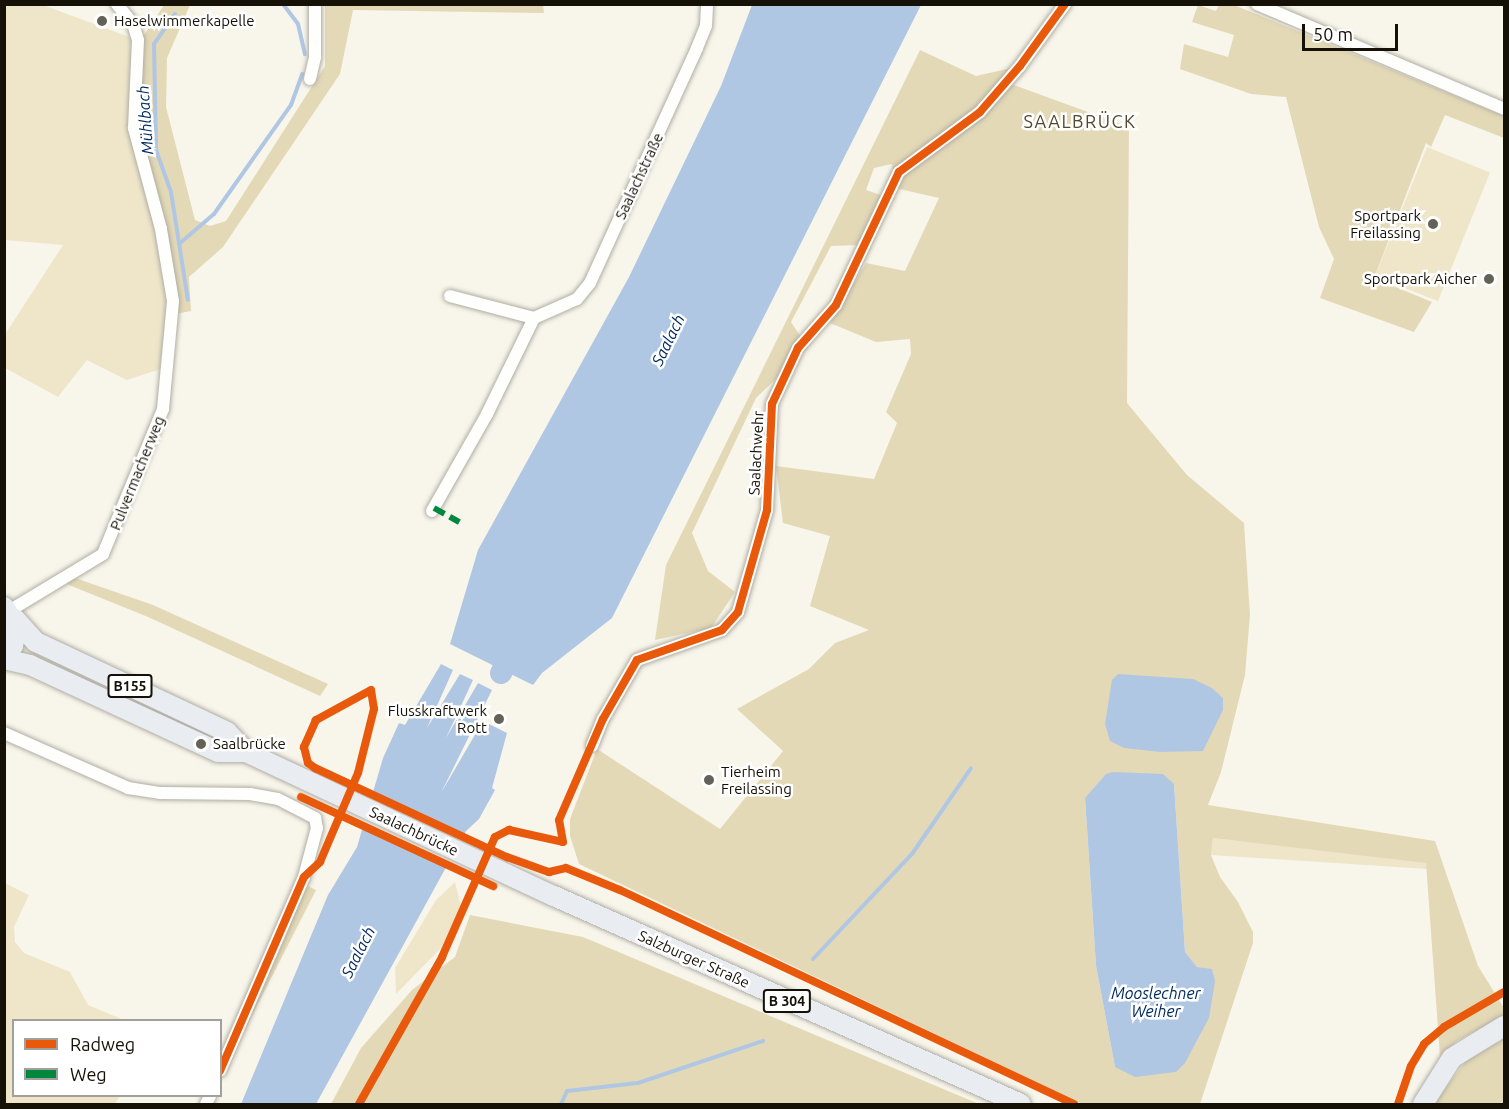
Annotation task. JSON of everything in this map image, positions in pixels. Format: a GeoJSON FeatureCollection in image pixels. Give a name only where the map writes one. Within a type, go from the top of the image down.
{"type":"FeatureCollection","features":[{"type":"Feature","properties":{"kind":"main road"},"geometry":{"type":"LineString","coordinates":[[4,657],[17,637],[9,612]]}},
{"type":"Feature","properties":{"kind":"main road","name":"B155"},"geometry":{"type":"LineString","coordinates":[[9,612],[36,642],[227,732],[246,752]]}},
{"type":"Feature","properties":{"kind":"main road","name":"B155"},"geometry":{"type":"LineString","coordinates":[[4,657],[30,665],[218,752],[246,752]]}},
{"type":"Feature","properties":{"kind":"main road","name":"Saalachbrücke"},"geometry":{"type":"LineString","coordinates":[[246,752],[500,871]]}},
{"type":"Feature","properties":{"kind":"main road","name":"Salzburger Straße"},"geometry":{"type":"LineString","coordinates":[[500,871],[1020,1104]]}},
{"type":"Feature","properties":{"kind":"main road"},"geometry":{"type":"LineString","coordinates":[[1423,1104],[1444,1066],[1476,1040],[1504,1026]]}},
{"type":"Feature","properties":{"kind":"main road"},"geometry":{"type":"LineString","coordinates":[[1476,1040],[1504,1034]]}},
{"type":"Feature","properties":{"kind":"street","name":"Pulvermacherweg"},"geometry":{"type":"LineString","coordinates":[[9,612],[103,554],[163,409],[172,301],[161,229],[134,128],[138,40],[133,24],[117,4]]}},
{"type":"Feature","properties":{"kind":"street"},"geometry":{"type":"LineString","coordinates":[[310,79],[315,57],[315,4]]}},
{"type":"Feature","properties":{"kind":"street","name":"Saalachstraße"},"geometry":{"type":"LineString","coordinates":[[534,318],[577,299],[590,283],[698,48],[706,26],[706,4]]}},
{"type":"Feature","properties":{"kind":"street","name":"Saalachwehr"},"geometry":{"type":"LineString","coordinates":[[592,746],[603,719],[637,660],[722,630],[738,612],[767,510],[771,404],[798,348],[836,305],[899,172],[980,112],[1020,66],[1065,4]]}},
{"type":"Feature","properties":{"kind":"street"},"geometry":{"type":"LineString","coordinates":[[1257,4],[1504,109]]}},
{"type":"Feature","properties":{"kind":"street"},"geometry":{"type":"LineString","coordinates":[[432,511],[497,396],[534,318],[450,296]]}},
{"type":"Feature","properties":{"kind":"street"},"geometry":{"type":"LineString","coordinates":[[4,733],[128,788],[161,793],[250,794],[279,799],[307,811],[315,818],[317,828],[304,877],[222,1066]]}},
{"type":"Feature","properties":{"kind":"shaded area"},"geometry":{"type":"Polygon","coordinates":[[[543,4],[544,13],[353,10],[340,74],[223,247],[189,277],[191,311],[175,314],[138,122],[140,41],[164,5],[190,5],[167,58],[166,107],[195,220],[210,226],[226,221],[325,66],[325,5],[543,4]]]}},
{"type":"Feature","properties":{"kind":"shaded area"},"geometry":{"type":"Polygon","coordinates":[[[5,5],[43,5],[140,41],[175,305],[173,365],[127,380],[87,360],[58,397],[5,368],[4,336],[63,245],[5,240],[5,5]]]}},
{"type":"Feature","properties":{"kind":"shaded area"},"geometry":{"type":"Polygon","coordinates":[[[1198,5],[1216,11],[1219,5],[1234,5],[1504,116],[1504,138],[1445,115],[1431,147],[1426,143],[1374,278],[1432,302],[1414,332],[1320,298],[1334,259],[1319,227],[1286,97],[1251,94],[1180,69],[1184,44],[1228,57],[1234,35],[1192,22],[1198,5]]]}},
{"type":"Feature","properties":{"kind":"shaded area"},"geometry":{"type":"Polygon","coordinates":[[[920,50],[976,76],[1020,66],[1006,82],[1129,127],[1127,403],[1187,475],[1244,523],[1250,615],[1245,675],[1221,772],[1208,805],[1435,841],[1478,966],[1504,1008],[1504,1016],[1458,1040],[1440,1056],[1426,863],[1213,838],[1211,855],[1220,877],[1238,902],[1253,932],[1253,943],[1200,1104],[1082,1104],[579,864],[570,836],[570,819],[597,749],[720,829],[783,751],[737,709],[809,669],[835,643],[869,630],[810,606],[830,536],[783,523],[776,466],[874,479],[897,423],[886,412],[911,354],[910,339],[876,342],[830,323],[866,263],[905,271],[939,198],[895,188],[892,164],[874,168],[866,190],[881,195],[859,245],[831,246],[791,322],[808,348],[756,398],[692,533],[708,571],[735,592],[711,628],[655,640],[666,565],[920,50]],[[1174,784],[1098,785],[1085,799],[1096,966],[1115,1067],[1205,969],[1197,967],[1185,952],[1174,784]]]}},
{"type":"Feature","properties":{"kind":"shaded area","name":"Sportpark Freilassing"},"geometry":{"type":"Polygon","coordinates":[[[1427,147],[1490,172],[1438,301],[1375,276],[1427,147]]]}},
{"type":"Feature","properties":{"kind":"shaded area"},"geometry":{"type":"Polygon","coordinates":[[[75,578],[153,605],[328,684],[320,696],[148,617],[64,583],[75,578]]]}},
{"type":"Feature","properties":{"kind":"shaded area"},"geometry":{"type":"Polygon","coordinates":[[[1213,838],[1427,862],[1427,869],[1211,855],[1213,838]]]}},
{"type":"Feature","properties":{"kind":"shaded area"},"geometry":{"type":"Polygon","coordinates":[[[455,882],[461,906],[441,948],[396,994],[395,968],[436,900],[455,882]]]}},
{"type":"Feature","properties":{"kind":"shaded area"},"geometry":{"type":"Polygon","coordinates":[[[5,883],[29,895],[14,927],[15,942],[24,953],[70,972],[88,1005],[122,1019],[12,1019],[12,1097],[119,1097],[115,1104],[5,1104],[5,883]]]}},
{"type":"Feature","properties":{"kind":"shaded area"},"geometry":{"type":"Polygon","coordinates":[[[308,886],[316,890],[222,1075],[222,1055],[308,886]]]}},
{"type":"Feature","properties":{"kind":"shaded area"},"geometry":{"type":"Polygon","coordinates":[[[470,915],[583,937],[979,1104],[331,1104],[361,1048],[412,990],[455,957],[470,915]]]}},
{"type":"Feature","properties":{"kind":"shaded area"},"geometry":{"type":"Polygon","coordinates":[[[1504,1039],[1504,1104],[1434,1104],[1466,1061],[1504,1039]]]}},
{"type":"Feature","properties":{"kind":"water"},"geometry":{"type":"Polygon","coordinates":[[[752,5],[921,5],[612,618],[542,673],[533,685],[450,644],[478,550],[629,277],[721,86],[752,5]]]}},
{"type":"Feature","properties":{"kind":"water"},"geometry":{"type":"Polygon","coordinates":[[[441,664],[453,670],[427,728],[460,674],[473,680],[446,738],[478,683],[492,690],[441,793],[483,721],[507,733],[492,788],[495,790],[479,819],[466,831],[316,1104],[241,1104],[328,895],[357,847],[383,758],[399,723],[405,725],[441,664]]]}},
{"type":"Feature","properties":{"kind":"water"},"geometry":{"type":"Polygon","coordinates":[[[1118,674],[1193,679],[1212,688],[1223,698],[1223,710],[1203,751],[1161,752],[1124,748],[1110,741],[1105,724],[1112,680],[1118,674]]]}},
{"type":"Feature","properties":{"kind":"water","name":"Mooslechner Weiher"},"geometry":{"type":"Polygon","coordinates":[[[1113,772],[1163,774],[1174,784],[1185,952],[1197,967],[1212,969],[1215,981],[1209,1018],[1185,1063],[1176,1072],[1135,1077],[1115,1067],[1096,966],[1085,798],[1106,774],[1113,772]]]}},
{"type":"Feature","properties":{"kind":"pier"},"geometry":{"type":"Polygon","coordinates":[[[370,791],[467,836],[451,870],[354,825],[370,791]]]}},
{"type":"Feature","properties":{"kind":"waterway"},"geometry":{"type":"LineString","coordinates":[[283,4],[298,24],[305,54]]}},
{"type":"Feature","properties":{"kind":"waterway","name":"Mühlbach"},"geometry":{"type":"LineString","coordinates":[[175,14],[154,44],[156,150],[171,192],[188,300]]}},
{"type":"Feature","properties":{"kind":"waterway"},"geometry":{"type":"LineString","coordinates":[[179,244],[214,214],[291,105],[302,74]]}},
{"type":"Feature","properties":{"kind":"waterway","name":"Saalach"},"geometry":{"type":"LineString","coordinates":[[501,673],[518,641]]}},
{"type":"Feature","properties":{"kind":"waterway"},"geometry":{"type":"LineString","coordinates":[[813,959],[912,854],[971,768]]}},
{"type":"Feature","properties":{"kind":"waterway"},"geometry":{"type":"LineString","coordinates":[[561,1104],[567,1091],[638,1083],[763,1041]]}},
{"type":"Feature","properties":{"kind":"marked path"},"geometry":{"type":"LineString","coordinates":[[434,508],[459,522]]}},
{"type":"Feature","properties":{"kind":"cycle path"},"geometry":{"type":"LineString","coordinates":[[359,1104],[442,957],[495,837],[509,830],[563,842],[559,820],[603,719],[637,660],[722,630],[738,612],[767,510],[772,404],[798,348],[836,305],[899,172],[980,112],[1020,66],[1065,4]]}},
{"type":"Feature","properties":{"kind":"cycle path"},"geometry":{"type":"LineString","coordinates":[[371,690],[374,709],[353,785],[308,763],[304,747],[316,720],[371,690]]}},
{"type":"Feature","properties":{"kind":"cycle path"},"geometry":{"type":"LineString","coordinates":[[222,1066],[304,877],[320,862],[353,785]]}},
{"type":"Feature","properties":{"kind":"cycle path"},"geometry":{"type":"LineString","coordinates":[[353,785],[507,857],[549,872],[566,868],[620,890],[1074,1104]]}},
{"type":"Feature","properties":{"kind":"cycle path"},"geometry":{"type":"LineString","coordinates":[[301,797],[493,886]]}},
{"type":"Feature","properties":{"kind":"cycle path"},"geometry":{"type":"LineString","coordinates":[[1398,1104],[1411,1066],[1424,1044],[1444,1027],[1504,992]]}},
{"type":"Feature","properties":{"kind":"place","name":"Haselwimmerkapelle"},"geometry":{"type":"Point","coordinates":[102,21]}},
{"type":"Feature","properties":{"kind":"place","name":"Sportpark Freilassing"},"geometry":{"type":"Point","coordinates":[1433,224]}},
{"type":"Feature","properties":{"kind":"place","name":"Sportpark Aicher"},"geometry":{"type":"Point","coordinates":[1489,279]}},
{"type":"Feature","properties":{"kind":"place","name":"Flusskraftwerk Rott"},"geometry":{"type":"Point","coordinates":[499,719]}},
{"type":"Feature","properties":{"kind":"place","name":"Saalbrücke"},"geometry":{"type":"Point","coordinates":[201,744]}},
{"type":"Feature","properties":{"kind":"place","name":"Tierheim Freilassing"},"geometry":{"type":"Point","coordinates":[709,780]}},
{"type":"Feature","properties":{"kind":"district","name":"SAALBRÜCK"},"geometry":{"type":"Point","coordinates":[1080,121]}}]}
